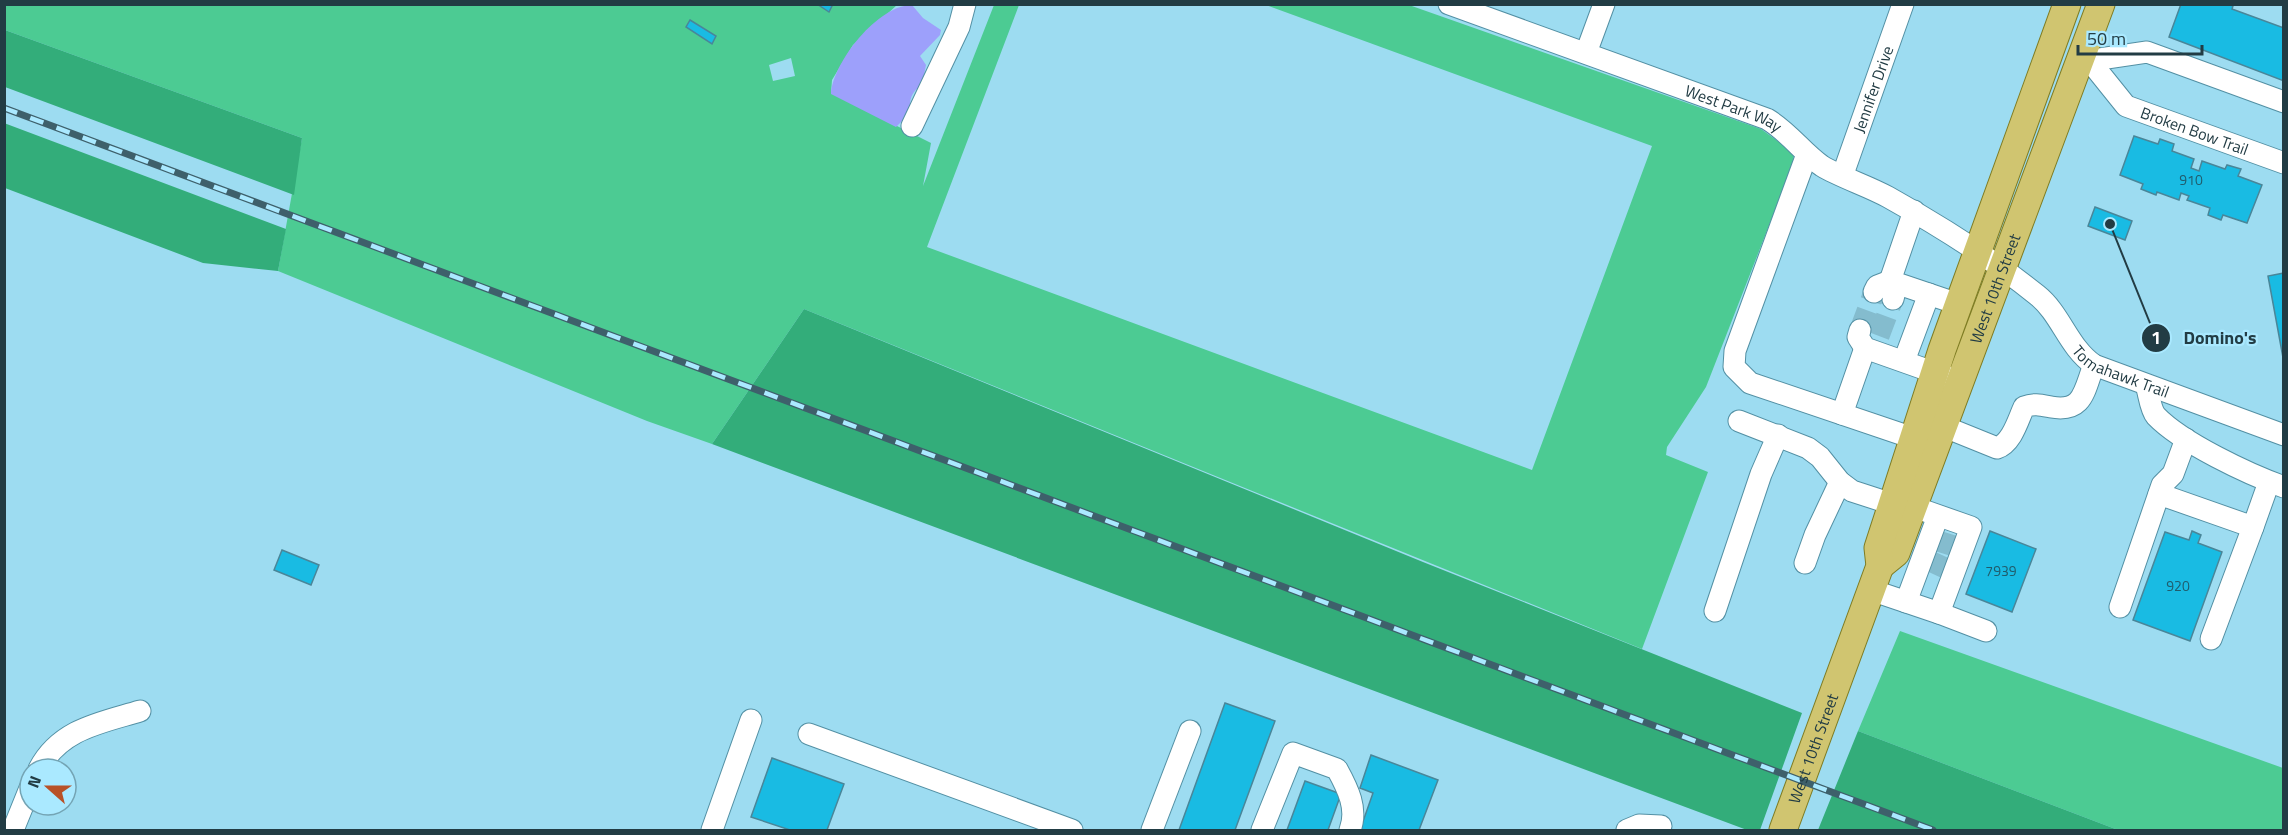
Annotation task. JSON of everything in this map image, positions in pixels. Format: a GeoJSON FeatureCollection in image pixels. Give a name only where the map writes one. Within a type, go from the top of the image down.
{"type":"FeatureCollection","features":[{"type":"Feature","properties":{"kind":"main road","name":"West 10th Street"},"geometry":{"type":"LineString","coordinates":[[1783,831],[1875,578],[1896,553],[1962,383],[1990,261],[2067,4]]}},
{"type":"Feature","properties":{"kind":"main road","name":"West 10th Street"},"geometry":{"type":"LineString","coordinates":[[1915,509],[1914,438],[1958,304],[1990,261],[2085,59],[2101,4]]}},
{"type":"Feature","properties":{"kind":"street"},"geometry":{"type":"LineString","coordinates":[[912,126],[959,27],[965,4]]}},
{"type":"Feature","properties":{"kind":"street","name":"West Park Way"},"geometry":{"type":"LineString","coordinates":[[1449,4],[1767,119],[1790,135],[1807,154],[1824,167],[1843,174],[1914,211],[1990,261]]}},
{"type":"Feature","properties":{"kind":"street"},"geometry":{"type":"LineString","coordinates":[[1586,53],[1604,4]]}},
{"type":"Feature","properties":{"kind":"street","name":"Jennifer Drive"},"geometry":{"type":"LineString","coordinates":[[1843,174],[1904,4]]}},
{"type":"Feature","properties":{"kind":"street"},"geometry":{"type":"LineString","coordinates":[[2085,59],[2147,52],[2283,102]]}},
{"type":"Feature","properties":{"kind":"street","name":"Broken Bow Trail"},"geometry":{"type":"LineString","coordinates":[[2085,59],[2126,106],[2283,163]]}},
{"type":"Feature","properties":{"kind":"street"},"geometry":{"type":"LineString","coordinates":[[1807,154],[1735,351],[1734,367],[1750,383],[1914,438]]}},
{"type":"Feature","properties":{"kind":"street"},"geometry":{"type":"LineString","coordinates":[[1914,211],[1885,290],[1929,294],[1958,304]]}},
{"type":"Feature","properties":{"kind":"street","name":"Tomahawk Trail"},"geometry":{"type":"LineString","coordinates":[[1990,261],[2049,305],[2079,352],[2094,365],[2283,435]]}},
{"type":"Feature","properties":{"kind":"street"},"geometry":{"type":"LineString","coordinates":[[1904,361],[1929,294]]}},
{"type":"Feature","properties":{"kind":"street"},"geometry":{"type":"LineString","coordinates":[[1842,414],[1868,338],[1904,361],[1962,383]]}},
{"type":"Feature","properties":{"kind":"street"},"geometry":{"type":"LineString","coordinates":[[1945,427],[1997,448],[2002,446],[2024,407],[2033,404],[2063,410],[2071,409],[2079,403],[2094,365]]}},
{"type":"Feature","properties":{"kind":"street"},"geometry":{"type":"LineString","coordinates":[[2146,385],[2154,414],[2186,439],[2276,485],[2253,527],[2211,639]]}},
{"type":"Feature","properties":{"kind":"street"},"geometry":{"type":"LineString","coordinates":[[1739,421],[1808,448],[1840,483],[1862,495],[1971,527],[1942,554],[1906,602]]}},
{"type":"Feature","properties":{"kind":"street"},"geometry":{"type":"LineString","coordinates":[[1715,611],[1761,474],[1778,435]]}},
{"type":"Feature","properties":{"kind":"street"},"geometry":{"type":"LineString","coordinates":[[2120,607],[2162,485],[2173,474],[2186,439]]}},
{"type":"Feature","properties":{"kind":"street"},"geometry":{"type":"LineString","coordinates":[[1805,564],[1815,535],[1840,483]]}},
{"type":"Feature","properties":{"kind":"street"},"geometry":{"type":"LineString","coordinates":[[2159,494],[2253,527]]}},
{"type":"Feature","properties":{"kind":"street"},"geometry":{"type":"LineString","coordinates":[[1915,509],[1942,554],[1939,613]]}},
{"type":"Feature","properties":{"kind":"street"},"geometry":{"type":"LineString","coordinates":[[1875,578],[1906,602],[1986,631]]}},
{"type":"Feature","properties":{"kind":"street"},"geometry":{"type":"LineString","coordinates":[[48,757],[56,745],[78,729],[140,711]]}},
{"type":"Feature","properties":{"kind":"street"},"geometry":{"type":"LineString","coordinates":[[712,831],[751,720]]}},
{"type":"Feature","properties":{"kind":"street"},"geometry":{"type":"LineString","coordinates":[[1152,831],[1190,731]]}},
{"type":"Feature","properties":{"kind":"street"},"geometry":{"type":"LineString","coordinates":[[809,734],[1072,831]]}},
{"type":"Feature","properties":{"kind":"street"},"geometry":{"type":"LineString","coordinates":[[1262,831],[1293,753],[1337,769],[1348,789],[1355,818],[1350,831]]}},
{"type":"Feature","properties":{"kind":"street"},"geometry":{"type":"LineString","coordinates":[[13,831],[19,817]]}},
{"type":"Feature","properties":{"kind":"street"},"geometry":{"type":"LineString","coordinates":[[1627,831],[1639,825],[1661,826]]}},
{"type":"Feature","properties":{"kind":"green space"},"geometry":{"type":"Polygon","coordinates":[[[4,5],[897,5],[853,45],[832,80],[831,93],[931,143],[923,186],[994,5],[1019,5],[927,247],[1532,470],[1652,146],[1266,5],[1409,5],[1761,129],[1794,153],[1793,164],[1706,387],[1667,447],[1666,455],[1708,472],[1642,649],[804,309],[712,444],[647,421],[278,271],[302,138],[5,30],[4,5]],[[791,58],[769,65],[773,81],[795,76],[791,58]]]}},
{"type":"Feature","properties":{"kind":"green space"},"geometry":{"type":"Polygon","coordinates":[[[5,30],[302,138],[294,195],[5,87],[5,30]]]}},
{"type":"Feature","properties":{"kind":"green space"},"geometry":{"type":"Polygon","coordinates":[[[4,123],[286,229],[278,271],[203,263],[5,188],[4,123]]]}},
{"type":"Feature","properties":{"kind":"green space"},"geometry":{"type":"Polygon","coordinates":[[[804,309],[1423,562],[1802,713],[1760,830],[1747,830],[712,444],[804,309]]]}},
{"type":"Feature","properties":{"kind":"green space"},"geometry":{"type":"Polygon","coordinates":[[[1900,631],[2283,768],[2283,830],[2118,830],[1858,731],[1900,631]]]}},
{"type":"Feature","properties":{"kind":"green space"},"geometry":{"type":"Polygon","coordinates":[[[1858,731],[2118,830],[1818,830],[1858,731]]]}},
{"type":"Feature","properties":{"kind":"water"},"geometry":{"type":"Polygon","coordinates":[[[912,5],[923,18],[941,30],[940,35],[920,56],[926,65],[922,85],[912,96],[911,112],[896,127],[831,94],[840,67],[860,38],[885,14],[912,5]]]}},
{"type":"Feature","properties":{"kind":"building"},"geometry":{"type":"Polygon","coordinates":[[[817,4],[833,4],[829,12],[817,4]]]}},
{"type":"Feature","properties":{"kind":"building"},"geometry":{"type":"Polygon","coordinates":[[[2181,4],[2229,4],[2233,6],[2232,9],[2284,28],[2284,81],[2169,37],[2181,4]]]}},
{"type":"Feature","properties":{"kind":"building"},"geometry":{"type":"Polygon","coordinates":[[[690,20],[716,36],[712,44],[686,27],[690,20]]]}},
{"type":"Feature","properties":{"kind":"building"},"geometry":{"type":"Polygon","coordinates":[[[2134,136],[2158,144],[2160,139],[2174,144],[2172,151],[2194,159],[2191,168],[2199,171],[2202,161],[2225,169],[2227,165],[2241,169],[2238,176],[2262,185],[2247,223],[2223,215],[2221,220],[2208,215],[2210,208],[2187,200],[2189,196],[2181,193],[2179,200],[2157,192],[2156,195],[2141,189],[2143,184],[2120,175],[2134,136]]]}},
{"type":"Feature","properties":{"kind":"building"},"geometry":{"type":"Polygon","coordinates":[[[2095,207],[2132,221],[2125,240],[2088,226],[2095,207]]]}},
{"type":"Feature","properties":{"kind":"building"},"geometry":{"type":"Polygon","coordinates":[[[2284,273],[2284,363],[2268,276],[2284,273]]]}},
{"type":"Feature","properties":{"kind":"building"},"geometry":{"type":"Polygon","coordinates":[[[1990,531],[2036,549],[2012,612],[1966,594],[1990,531]]]}},
{"type":"Feature","properties":{"kind":"building"},"geometry":{"type":"Polygon","coordinates":[[[2192,531],[2201,535],[2198,543],[2222,552],[2190,641],[2133,620],[2165,532],[2189,540],[2192,531]]]}},
{"type":"Feature","properties":{"kind":"building"},"geometry":{"type":"Polygon","coordinates":[[[282,550],[319,565],[311,585],[274,570],[282,550]]]}},
{"type":"Feature","properties":{"kind":"building"},"geometry":{"type":"Polygon","coordinates":[[[1225,703],[1275,721],[1235,830],[1179,830],[1225,703]]]}},
{"type":"Feature","properties":{"kind":"building"},"geometry":{"type":"Polygon","coordinates":[[[1371,755],[1438,780],[1419,830],[1360,830],[1373,793],[1360,788],[1371,755]]]}},
{"type":"Feature","properties":{"kind":"building"},"geometry":{"type":"Polygon","coordinates":[[[772,758],[844,784],[827,830],[790,830],[751,817],[772,758]]]}},
{"type":"Feature","properties":{"kind":"building"},"geometry":{"type":"Polygon","coordinates":[[[1305,781],[1341,794],[1328,830],[1287,830],[1305,781]]]}},
{"type":"Feature","properties":{"kind":"tunnel"},"geometry":{"type":"LineString","coordinates":[[1860,330],[1874,292]]}},
{"type":"Feature","properties":{"kind":"tunnel"},"geometry":{"type":"LineString","coordinates":[[1879,336],[1893,299]]}},
{"type":"Feature","properties":{"kind":"tunnel"},"geometry":{"type":"LineString","coordinates":[[1938,541],[1954,546]]}},
{"type":"Feature","properties":{"kind":"tunnel"},"geometry":{"type":"LineString","coordinates":[[1930,561],[1945,568]]}},
{"type":"Feature","properties":{"kind":"railway"},"geometry":{"type":"LineString","coordinates":[[4,108],[1933,830]]}},
{"type":"Feature","properties":{"kind":"place","name":"Domino's"},"geometry":{"type":"Point","coordinates":[2110,224]}}]}
